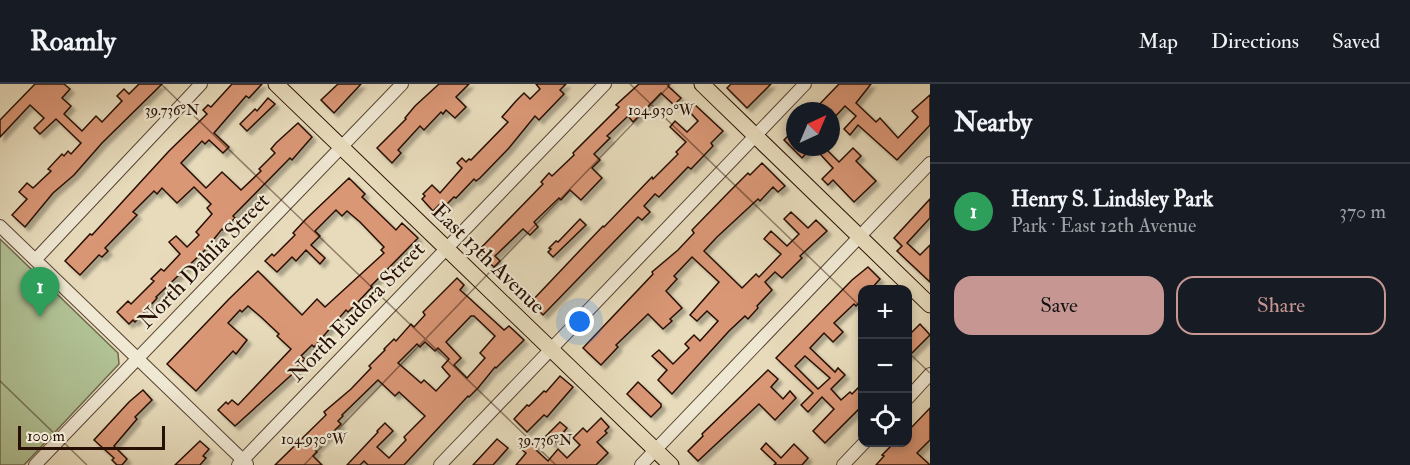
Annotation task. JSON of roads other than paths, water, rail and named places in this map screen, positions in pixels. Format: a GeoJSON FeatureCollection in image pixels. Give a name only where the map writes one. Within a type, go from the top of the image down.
{"type":"FeatureCollection","features":[{"type":"Feature","properties":{"kind":"main road","name":"East 13th Avenue"},"geometry":{"type":"LineString","coordinates":[[276,84],[671,465]]}},
{"type":"Feature","properties":{"kind":"main road"},"geometry":{"type":"LineString","coordinates":[[702,84],[930,305]]}},
{"type":"Feature","properties":{"kind":"street"},"geometry":{"type":"LineString","coordinates":[[36,259],[201,84]]}},
{"type":"Feature","properties":{"kind":"street","name":"North Dahlia Street"},"geometry":{"type":"LineString","coordinates":[[35,465],[402,84]]}},
{"type":"Feature","properties":{"kind":"street","name":"North Eudora Street"},"geometry":{"type":"LineString","coordinates":[[243,463],[446,247],[605,84]]}},
{"type":"Feature","properties":{"kind":"street"},"geometry":{"type":"LineString","coordinates":[[440,465],[805,84]]}},
{"type":"Feature","properties":{"kind":"street"},"geometry":{"type":"LineString","coordinates":[[641,465],[930,164]]}},
{"type":"Feature","properties":{"kind":"street"},"geometry":{"type":"LineString","coordinates":[[0,226],[243,463]]}},
{"type":"Feature","properties":{"kind":"street"},"geometry":{"type":"LineString","coordinates":[[912,394],[930,374]]}},
{"type":"Feature","properties":{"kind":"street"},"geometry":{"type":"LineString","coordinates":[[843,465],[860,447]]}},
{"type":"Feature","properties":{"kind":"place","name":"Henry S. Lindsley Park"},"geometry":{"type":"Point","coordinates":[40,317]}}]}
